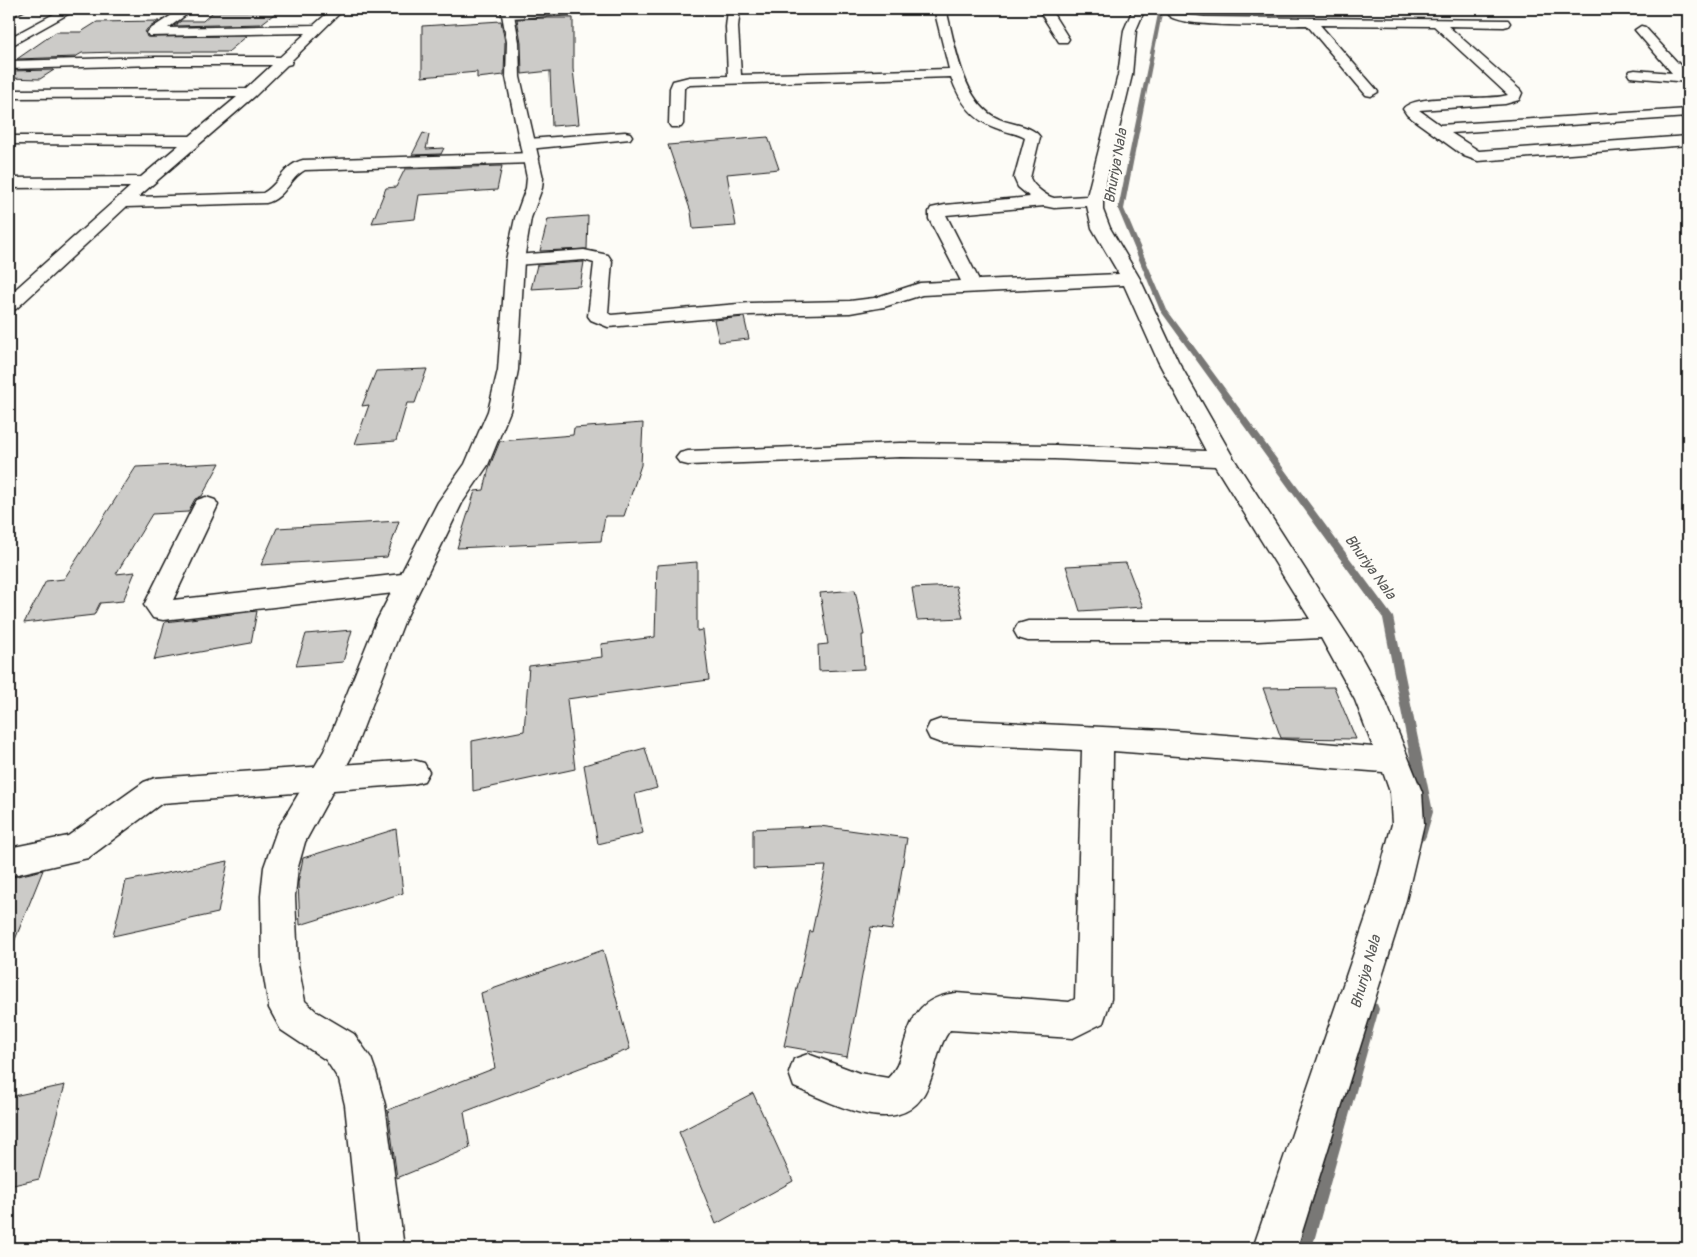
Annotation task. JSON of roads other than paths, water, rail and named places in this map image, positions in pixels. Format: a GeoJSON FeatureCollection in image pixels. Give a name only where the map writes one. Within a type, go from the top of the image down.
{"type":"FeatureCollection","features":[{"type":"Feature","properties":{"kind":"street"},"geometry":{"type":"LineString","coordinates":[[9,15],[20,9]]}},
{"type":"Feature","properties":{"kind":"street"},"geometry":{"type":"LineString","coordinates":[[9,43],[71,9]]}},
{"type":"Feature","properties":{"kind":"street"},"geometry":{"type":"LineString","coordinates":[[144,40],[188,9]]}},
{"type":"Feature","properties":{"kind":"street"},"geometry":{"type":"LineString","coordinates":[[9,305],[32,282],[122,202],[250,93],[338,9]]}},
{"type":"Feature","properties":{"kind":"street"},"geometry":{"type":"LineString","coordinates":[[382,1248],[365,1104],[357,1072],[340,1047],[294,1017],[288,1008],[282,986],[278,896],[281,867],[289,840],[338,754],[390,622],[450,502],[476,464],[488,442],[499,411],[508,370],[515,260],[523,218],[534,188],[535,178],[514,78],[508,12],[624,9]]}},
{"type":"Feature","properties":{"kind":"street"},"geometry":{"type":"LineString","coordinates":[[734,9],[732,27],[735,78]]}},
{"type":"Feature","properties":{"kind":"street"},"geometry":{"type":"LineString","coordinates":[[940,9],[956,73],[970,102],[978,112],[990,121],[1031,135],[1032,140],[1022,183],[1044,201]]}},
{"type":"Feature","properties":{"kind":"street"},"geometry":{"type":"LineString","coordinates":[[1044,9],[1063,38]]}},
{"type":"Feature","properties":{"kind":"street"},"geometry":{"type":"LineString","coordinates":[[1139,9],[1130,30],[1126,75],[1094,200],[1101,228],[1130,279],[1168,360],[1222,459],[1269,530],[1345,653],[1370,700],[1406,792],[1408,824],[1389,900],[1275,1248]]}},
{"type":"Feature","properties":{"kind":"street"},"geometry":{"type":"LineString","coordinates":[[1176,9],[1174,15],[1188,20],[1504,23]]}},
{"type":"Feature","properties":{"kind":"street"},"geometry":{"type":"LineString","coordinates":[[1310,22],[1372,92]]}},
{"type":"Feature","properties":{"kind":"street"},"geometry":{"type":"LineString","coordinates":[[1436,22],[1515,93],[1514,97],[1506,100],[1419,105],[1410,109],[1472,154],[1478,156],[1688,141]]}},
{"type":"Feature","properties":{"kind":"street"},"geometry":{"type":"LineString","coordinates":[[155,32],[316,29]]}},
{"type":"Feature","properties":{"kind":"street"},"geometry":{"type":"LineString","coordinates":[[1640,30],[1685,77]]}},
{"type":"Feature","properties":{"kind":"street"},"geometry":{"type":"LineString","coordinates":[[68,94],[130,50]]}},
{"type":"Feature","properties":{"kind":"street"},"geometry":{"type":"LineString","coordinates":[[9,65],[115,61],[286,60]]}},
{"type":"Feature","properties":{"kind":"street"},"geometry":{"type":"LineString","coordinates":[[676,124],[678,84],[688,80],[956,73]]}},
{"type":"Feature","properties":{"kind":"street"},"geometry":{"type":"LineString","coordinates":[[1635,74],[1685,77]]}},
{"type":"Feature","properties":{"kind":"street"},"geometry":{"type":"LineString","coordinates":[[1666,76],[1683,92]]}},
{"type":"Feature","properties":{"kind":"street"},"geometry":{"type":"LineString","coordinates":[[9,94],[250,93]]}},
{"type":"Feature","properties":{"kind":"street"},"geometry":{"type":"LineString","coordinates":[[1437,130],[1688,113]]}},
{"type":"Feature","properties":{"kind":"street"},"geometry":{"type":"LineString","coordinates":[[122,202],[266,198],[276,193],[296,167],[303,165],[530,151],[625,136]]}},
{"type":"Feature","properties":{"kind":"street"},"geometry":{"type":"LineString","coordinates":[[9,140],[192,141]]}},
{"type":"Feature","properties":{"kind":"street"},"geometry":{"type":"LineString","coordinates":[[9,183],[145,182]]}},
{"type":"Feature","properties":{"kind":"street"},"geometry":{"type":"LineString","coordinates":[[974,286],[938,219],[938,212],[1044,201],[1054,203],[1094,200]]}},
{"type":"Feature","properties":{"kind":"street"},"geometry":{"type":"LineString","coordinates":[[515,260],[584,256],[602,259],[598,316],[608,321],[750,309],[850,307],[877,303],[920,289],[1130,279]]}},
{"type":"Feature","properties":{"kind":"street"},"geometry":{"type":"LineString","coordinates":[[9,282],[32,282]]}},
{"type":"Feature","properties":{"kind":"street"},"geometry":{"type":"LineString","coordinates":[[688,458],[900,450],[1054,452],[1222,459]]}},
{"type":"Feature","properties":{"kind":"street"},"geometry":{"type":"LineString","coordinates":[[206,505],[158,606],[163,611],[411,582]]}},
{"type":"Feature","properties":{"kind":"street"},"geometry":{"type":"LineString","coordinates":[[1028,631],[1258,631],[1328,628]]}},
{"type":"Feature","properties":{"kind":"street"},"geometry":{"type":"LineString","coordinates":[[941,730],[1164,742],[1394,761]]}},
{"type":"Feature","properties":{"kind":"street"},"geometry":{"type":"LineString","coordinates":[[808,1073],[876,1097],[890,1098],[898,1095],[906,1088],[914,1074],[932,1024],[937,1017],[945,1012],[956,1011],[1073,1020],[1090,1010],[1093,999],[1098,738]]}},
{"type":"Feature","properties":{"kind":"street"},"geometry":{"type":"LineString","coordinates":[[9,862],[76,848],[155,791],[413,772]]}},
{"type":"Feature","properties":{"kind":"waterway","name":"Bhuriya Nala"},"geometry":{"type":"LineString","coordinates":[[1161,9],[1121,209],[1164,310],[1388,617],[1427,812],[1420,836]]}},
{"type":"Feature","properties":{"kind":"waterway","name":"Bhuriya Nala"},"geometry":{"type":"LineString","coordinates":[[1304,1248],[1372,1009]]}}]}
